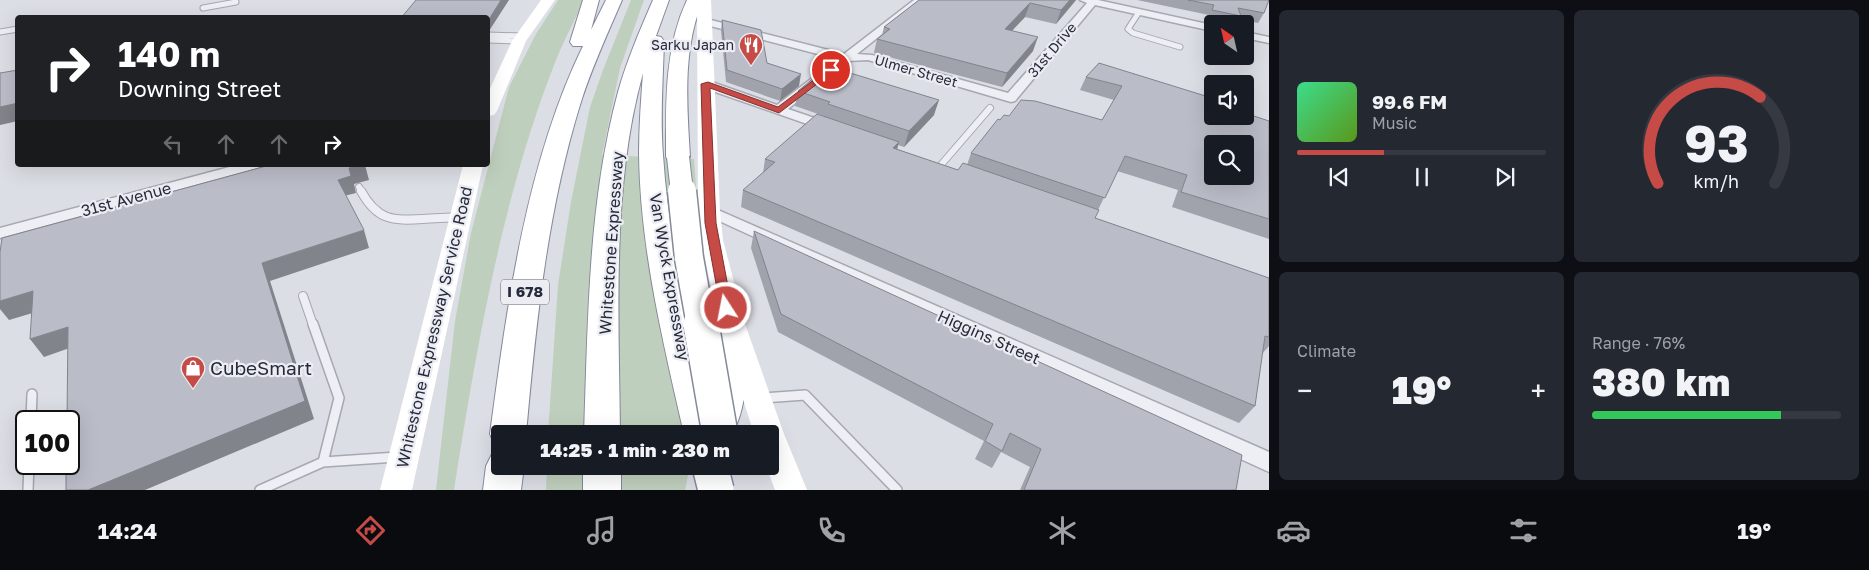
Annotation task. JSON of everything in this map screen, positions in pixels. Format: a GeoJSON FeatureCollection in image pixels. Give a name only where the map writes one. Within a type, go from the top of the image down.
{"type":"FeatureCollection","features":[{"type":"Feature","properties":{"kind":"highway"},"geometry":{"type":"LineString","coordinates":[[553,152],[581,34],[592,0]]}},
{"type":"Feature","properties":{"kind":"highway","name":"I 678"},"geometry":{"type":"LineString","coordinates":[[509,425],[526,292],[553,152],[576,86],[614,0]]}},
{"type":"Feature","properties":{"kind":"highway","name":"Whitestone Expressway"},"geometry":{"type":"LineString","coordinates":[[602,425],[604,308],[611,206],[617,155],[630,86],[639,57],[662,0]]}},
{"type":"Feature","properties":{"kind":"highway","name":"Van Wyck Expressway"},"geometry":{"type":"LineString","coordinates":[[662,0],[657,26],[652,81],[665,157],[656,212],[667,282],[700,425]]}},
{"type":"Feature","properties":{"kind":"highway"},"geometry":{"type":"LineString","coordinates":[[695,0],[685,29],[680,65],[677,119],[665,157],[689,258],[717,425]]}},
{"type":"Feature","properties":{"kind":"highway"},"geometry":{"type":"LineString","coordinates":[[720,425],[730,365],[730,338],[723,293]]}},
{"type":"Feature","properties":{"kind":"highway"},"geometry":{"type":"LineString","coordinates":[[502,490],[504,475]]}},
{"type":"Feature","properties":{"kind":"highway"},"geometry":{"type":"LineString","coordinates":[[602,475],[602,490]]}},
{"type":"Feature","properties":{"kind":"highway"},"geometry":{"type":"LineString","coordinates":[[707,490],[710,475]]}},
{"type":"Feature","properties":{"kind":"highway"},"geometry":{"type":"LineString","coordinates":[[713,475],[716,490]]}},
{"type":"Feature","properties":{"kind":"highway"},"geometry":{"type":"LineString","coordinates":[[728,475],[730,490]]}},
{"type":"Feature","properties":{"kind":"main road"},"geometry":{"type":"LineString","coordinates":[[491,94],[521,39],[548,0]]}},
{"type":"Feature","properties":{"kind":"main road"},"geometry":{"type":"LineString","coordinates":[[704,0],[709,211],[714,251],[723,293],[766,425]]}},
{"type":"Feature","properties":{"kind":"main road","name":"Whitestone Expressway Service Road"},"geometry":{"type":"LineString","coordinates":[[396,490],[472,167]]}},
{"type":"Feature","properties":{"kind":"main road"},"geometry":{"type":"LineString","coordinates":[[779,463],[789,490]]}},
{"type":"Feature","properties":{"kind":"street"},"geometry":{"type":"LineString","coordinates":[[779,110],[920,0]]}},
{"type":"Feature","properties":{"kind":"street"},"geometry":{"type":"LineString","coordinates":[[1089,1],[1204,26]]}},
{"type":"Feature","properties":{"kind":"street","name":"31st Drive"},"geometry":{"type":"LineString","coordinates":[[1011,98],[1089,1]]}},
{"type":"Feature","properties":{"kind":"street","name":"Ulmer Street"},"geometry":{"type":"LineString","coordinates":[[703,21],[846,58],[868,57],[1011,98]]}},
{"type":"Feature","properties":{"kind":"street"},"geometry":{"type":"LineString","coordinates":[[1254,36],[1269,40]]}},
{"type":"Feature","properties":{"kind":"street"},"geometry":{"type":"LineString","coordinates":[[705,84],[841,132]]}},
{"type":"Feature","properties":{"kind":"street"},"geometry":{"type":"LineString","coordinates":[[935,165],[958,173]]}},
{"type":"Feature","properties":{"kind":"street","name":"31st Avenue"},"geometry":{"type":"LineString","coordinates":[[0,233],[246,167]]}},
{"type":"Feature","properties":{"kind":"street","name":"Higgins Street"},"geometry":{"type":"LineString","coordinates":[[709,211],[1269,462]]}},
{"type":"Feature","properties":{"kind":"lane"},"geometry":{"type":"LineString","coordinates":[[203,8],[236,2]]}},
{"type":"Feature","properties":{"kind":"lane"},"geometry":{"type":"LineString","coordinates":[[1139,12],[1128,29],[1133,33],[1180,47]]}},
{"type":"Feature","properties":{"kind":"lane"},"geometry":{"type":"LineString","coordinates":[[0,32],[15,30]]}},
{"type":"Feature","properties":{"kind":"lane"},"geometry":{"type":"LineString","coordinates":[[490,35],[521,39]]}},
{"type":"Feature","properties":{"kind":"lane"},"geometry":{"type":"LineString","coordinates":[[490,40],[521,39]]}},
{"type":"Feature","properties":{"kind":"lane"},"geometry":{"type":"LineString","coordinates":[[935,165],[990,108]]}},
{"type":"Feature","properties":{"kind":"lane"},"geometry":{"type":"LineString","coordinates":[[359,187],[366,202],[386,219],[399,221],[460,217]]}},
{"type":"Feature","properties":{"kind":"lane"},"geometry":{"type":"LineString","coordinates":[[303,296],[339,398],[323,462]]}},
{"type":"Feature","properties":{"kind":"lane"},"geometry":{"type":"LineString","coordinates":[[31,410],[32,394]]}},
{"type":"Feature","properties":{"kind":"lane"},"geometry":{"type":"LineString","coordinates":[[758,399],[805,395],[897,490]]}},
{"type":"Feature","properties":{"kind":"lane"},"geometry":{"type":"LineString","coordinates":[[260,490],[323,462],[404,457]]}},
{"type":"Feature","properties":{"kind":"lane"},"geometry":{"type":"LineString","coordinates":[[28,490],[29,475]]}},
{"type":"Feature","properties":{"kind":"green space"},"geometry":{"type":"Polygon","coordinates":[[[558,0],[584,0],[558,55],[539,107],[507,214],[472,380],[454,490],[436,490],[455,321],[471,233],[488,167],[490,167],[490,160],[509,87],[536,34],[558,0]]]}},
{"type":"Feature","properties":{"kind":"green space"},"geometry":{"type":"Polygon","coordinates":[[[631,0],[644,0],[620,68],[602,155],[694,159],[699,230],[698,425],[549,425],[558,285],[571,202],[590,107],[631,0]]]}},
{"type":"Feature","properties":{"kind":"green space"},"geometry":{"type":"Polygon","coordinates":[[[547,475],[688,475],[685,490],[546,490],[547,475]]]}},
{"type":"Feature","properties":{"kind":"building"},"geometry":{"type":"Polygon","coordinates":[[[416,0],[501,0],[490,18],[490,15],[404,15],[416,0]]]}},
{"type":"Feature","properties":{"kind":"building"},"geometry":{"type":"Polygon","coordinates":[[[919,0],[1070,0],[1061,10],[1030,3],[1005,29],[1038,37],[1007,73],[877,39],[890,29],[884,27],[919,0]]]}},
{"type":"Feature","properties":{"kind":"building"},"geometry":{"type":"Polygon","coordinates":[[[1188,0],[1269,0],[1264,13],[1238,8],[1241,15],[1236,15],[1212,10],[1214,5],[1188,0]]]}},
{"type":"Feature","properties":{"kind":"building"},"geometry":{"type":"Polygon","coordinates":[[[722,20],[761,30],[767,63],[801,74],[782,89],[727,70],[722,20]]]}},
{"type":"Feature","properties":{"kind":"building"},"geometry":{"type":"Polygon","coordinates":[[[1099,63],[1204,96],[1204,125],[1254,125],[1254,116],[1269,121],[1269,219],[1181,192],[1187,175],[1125,156],[1105,198],[971,153],[998,119],[1000,120],[1004,115],[1009,116],[1021,100],[1035,101],[1102,120],[1122,86],[1086,77],[1099,63]]]}},
{"type":"Feature","properties":{"kind":"building"},"geometry":{"type":"Polygon","coordinates":[[[837,69],[939,100],[909,131],[828,104],[830,102],[798,91],[816,76],[825,79],[837,69]]]}},
{"type":"Feature","properties":{"kind":"building"},"geometry":{"type":"Polygon","coordinates":[[[15,70],[15,104],[0,107],[0,73],[15,70]]]}},
{"type":"Feature","properties":{"kind":"building"},"geometry":{"type":"Polygon","coordinates":[[[817,114],[899,142],[893,148],[958,170],[963,163],[1099,210],[1095,218],[1269,278],[1269,337],[1265,336],[1255,406],[743,190],[775,162],[765,159],[817,114]]]}},
{"type":"Feature","properties":{"kind":"building"},"geometry":{"type":"Polygon","coordinates":[[[263,167],[352,167],[349,168],[351,176],[338,180],[364,230],[262,263],[305,401],[88,490],[66,490],[66,475],[80,475],[80,410],[67,410],[68,327],[30,339],[33,291],[0,301],[0,252],[2,238],[263,167]]]}},
{"type":"Feature","properties":{"kind":"building"},"geometry":{"type":"Polygon","coordinates":[[[754,231],[1242,455],[1236,490],[1024,490],[1041,449],[1010,433],[1002,451],[985,441],[993,424],[781,314],[754,231]]]}},
{"type":"Feature","properties":{"kind":"place","name":"Sarku Japan"},"geometry":{"type":"Point","coordinates":[751,66]}},
{"type":"Feature","properties":{"kind":"place","name":"CubeSmart"},"geometry":{"type":"Point","coordinates":[193,389]}},
{"type":"Feature","properties":{"kind":"route"},"geometry":{"type":"LineString","coordinates":[[726,308],[710,223],[705,84],[779,110],[831,70]]}}]}
